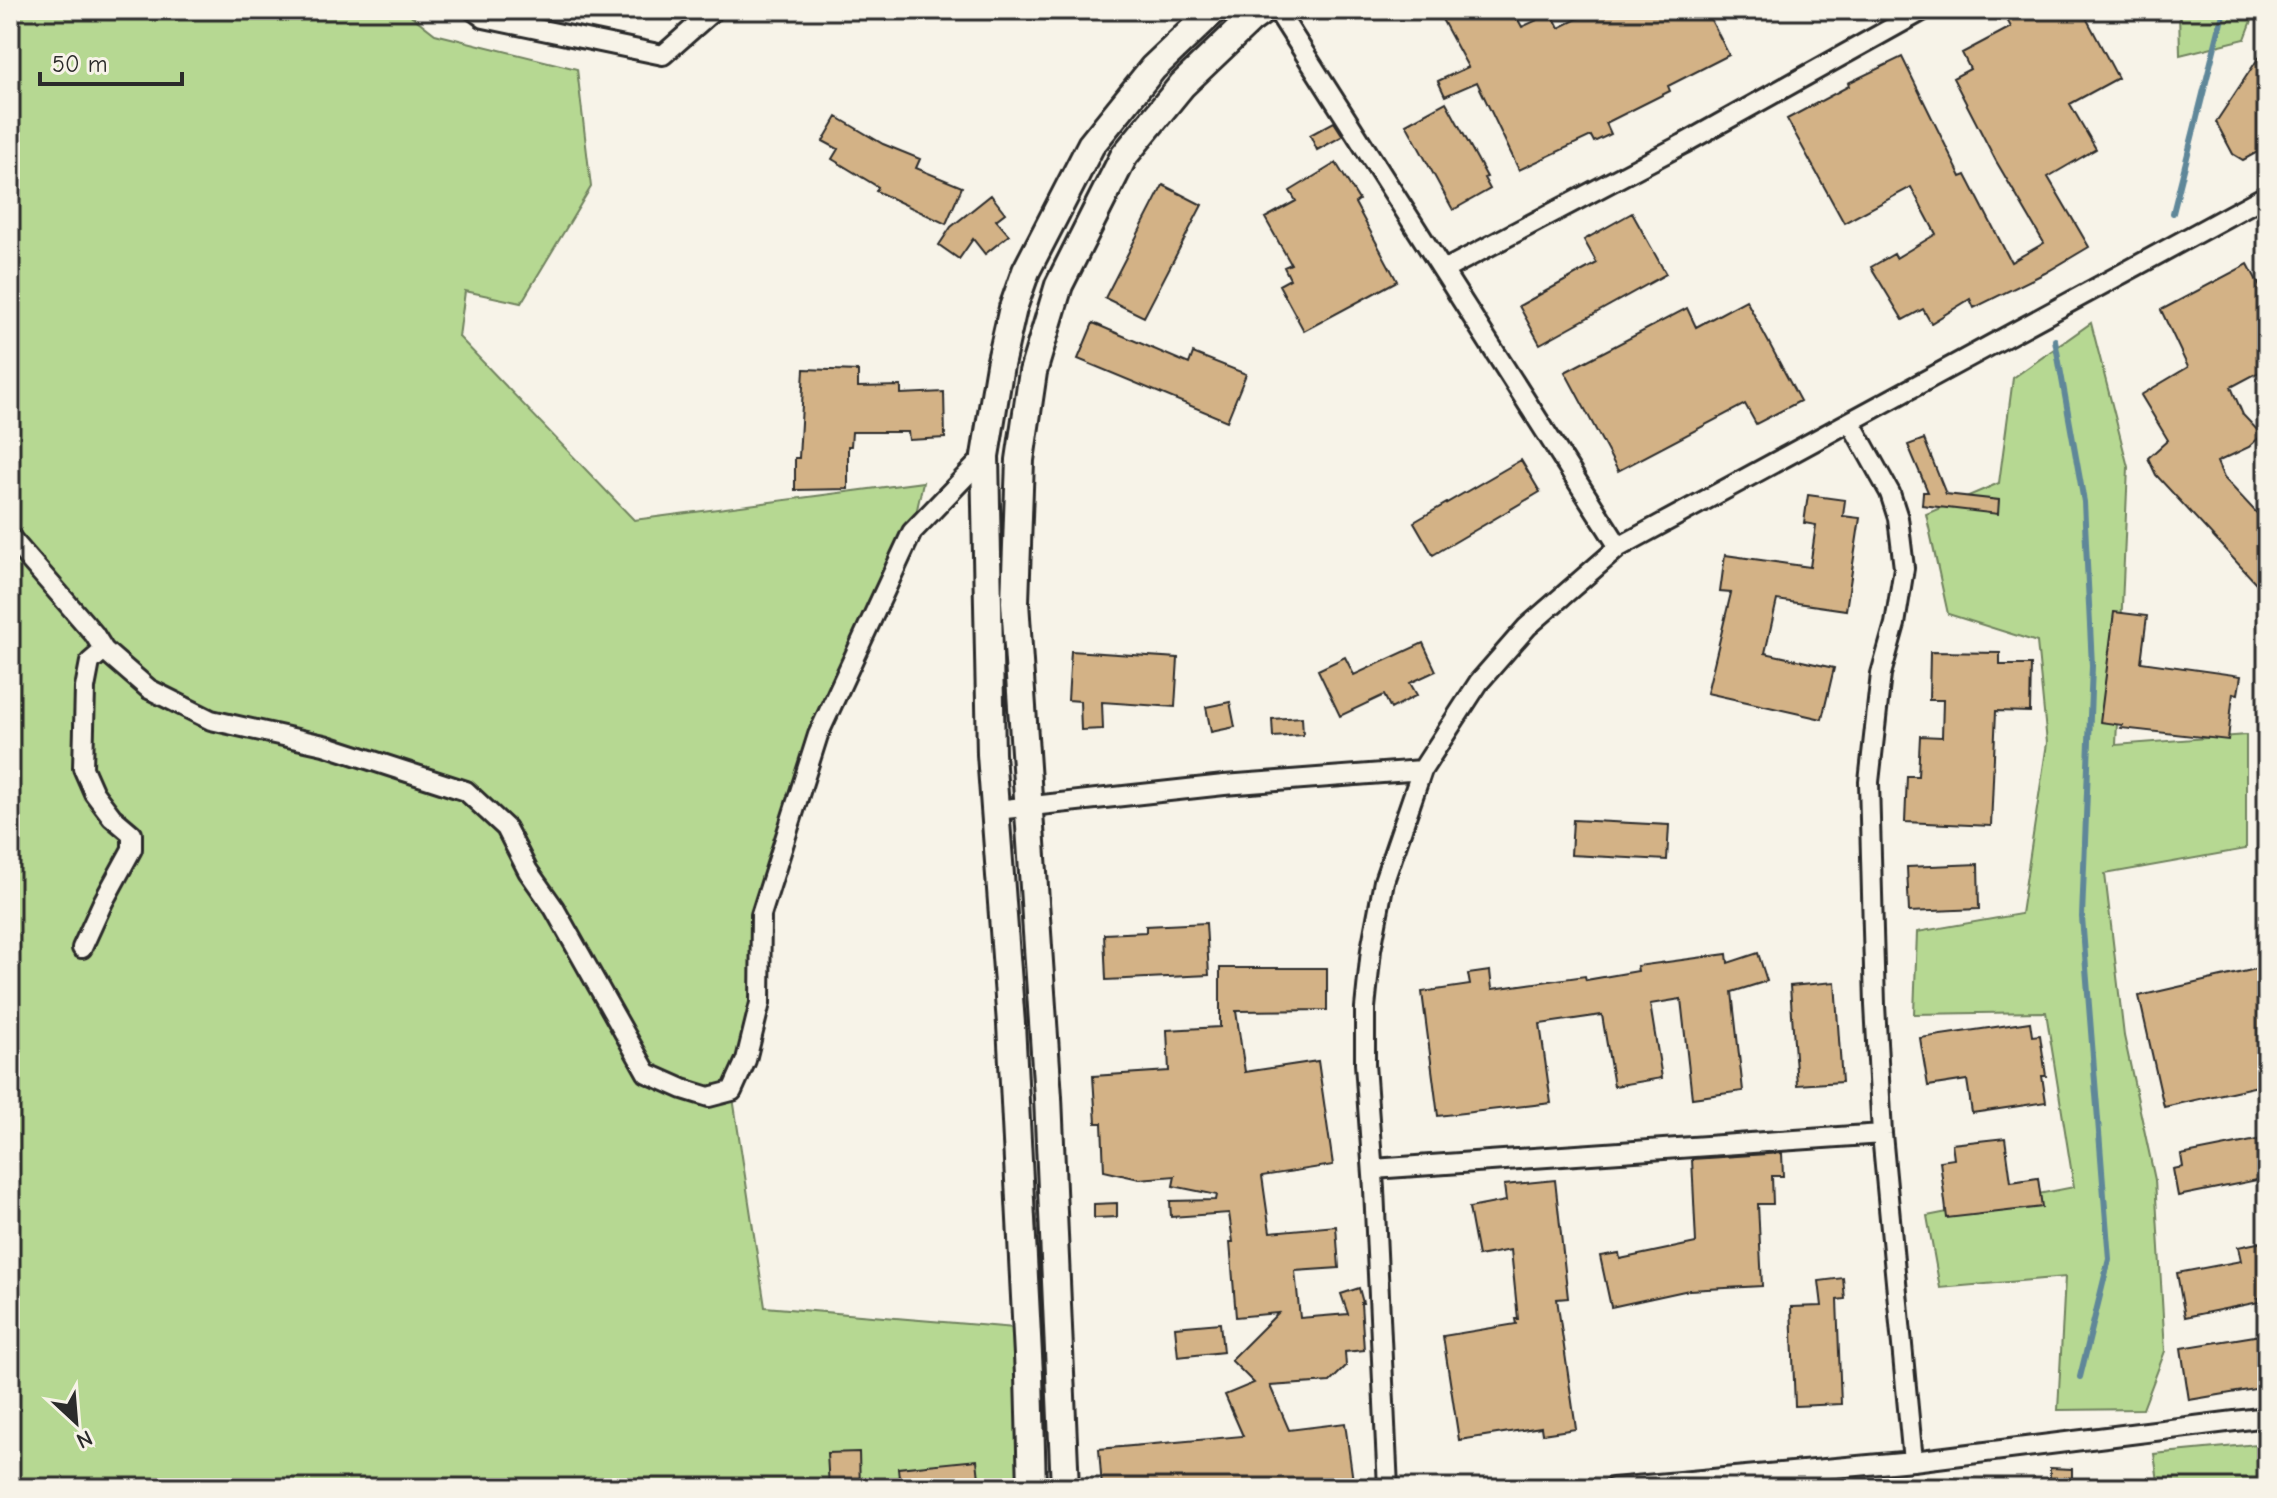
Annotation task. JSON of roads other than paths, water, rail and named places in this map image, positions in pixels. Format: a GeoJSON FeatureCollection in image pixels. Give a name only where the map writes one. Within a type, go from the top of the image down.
{"type":"FeatureCollection","features":[{"type":"Feature","properties":{"kind":"street"},"geometry":{"type":"LineString","coordinates":[[473,10],[484,18],[663,55],[714,10]]}},
{"type":"Feature","properties":{"kind":"street"},"geometry":{"type":"LineString","coordinates":[[1032,1488],[1011,1024],[988,679],[985,456],[1000,365],[1013,308],[1026,271],[1091,145],[1153,68],[1214,10]]}},
{"type":"Feature","properties":{"kind":"street"},"geometry":{"type":"LineString","coordinates":[[1065,1488],[1048,1097],[1015,602],[1020,460],[1033,372],[1059,285],[1124,156],[1182,85],[1264,10]]}},
{"type":"Feature","properties":{"kind":"street"},"geometry":{"type":"LineString","coordinates":[[1277,10],[1619,547]]}},
{"type":"Feature","properties":{"kind":"street"},"geometry":{"type":"LineString","coordinates":[[1444,270],[1683,144],[1924,10]]}},
{"type":"Feature","properties":{"kind":"street"},"geometry":{"type":"LineString","coordinates":[[1388,1488],[1365,1036],[1371,950],[1384,881],[1404,815],[1422,770],[1479,682],[1527,627],[1619,547],[2267,195]]}},
{"type":"Feature","properties":{"kind":"street"},"geometry":{"type":"LineString","coordinates":[[1851,423],[1890,493],[1898,518],[1904,568],[1895,624],[1881,674],[1869,782],[1882,1134],[1913,1461]]}},
{"type":"Feature","properties":{"kind":"street"},"geometry":{"type":"LineString","coordinates":[[10,537],[94,634],[104,650],[149,689],[211,720],[324,745],[466,791],[506,828],[647,1073],[709,1097],[732,1091],[746,1060],[760,1003],[761,915],[818,735],[912,532],[985,456]]}},
{"type":"Feature","properties":{"kind":"street"},"geometry":{"type":"LineString","coordinates":[[82,948],[132,849],[132,834],[112,817],[94,793],[83,768],[85,688],[90,662],[104,650]]}},
{"type":"Feature","properties":{"kind":"street"},"geometry":{"type":"LineString","coordinates":[[996,810],[1224,785],[1422,770]]}},
{"type":"Feature","properties":{"kind":"street"},"geometry":{"type":"LineString","coordinates":[[1373,1169],[1882,1134]]}},
{"type":"Feature","properties":{"kind":"street"},"geometry":{"type":"LineString","coordinates":[[1613,1488],[1913,1461],[2267,1417]]}},
{"type":"Feature","properties":{"kind":"waterway"},"geometry":{"type":"LineString","coordinates":[[2173,213],[2224,10]]}},
{"type":"Feature","properties":{"kind":"waterway"},"geometry":{"type":"LineString","coordinates":[[2055,340],[2084,502],[2092,666],[2082,917],[2109,1259],[2080,1377]]}}]}
